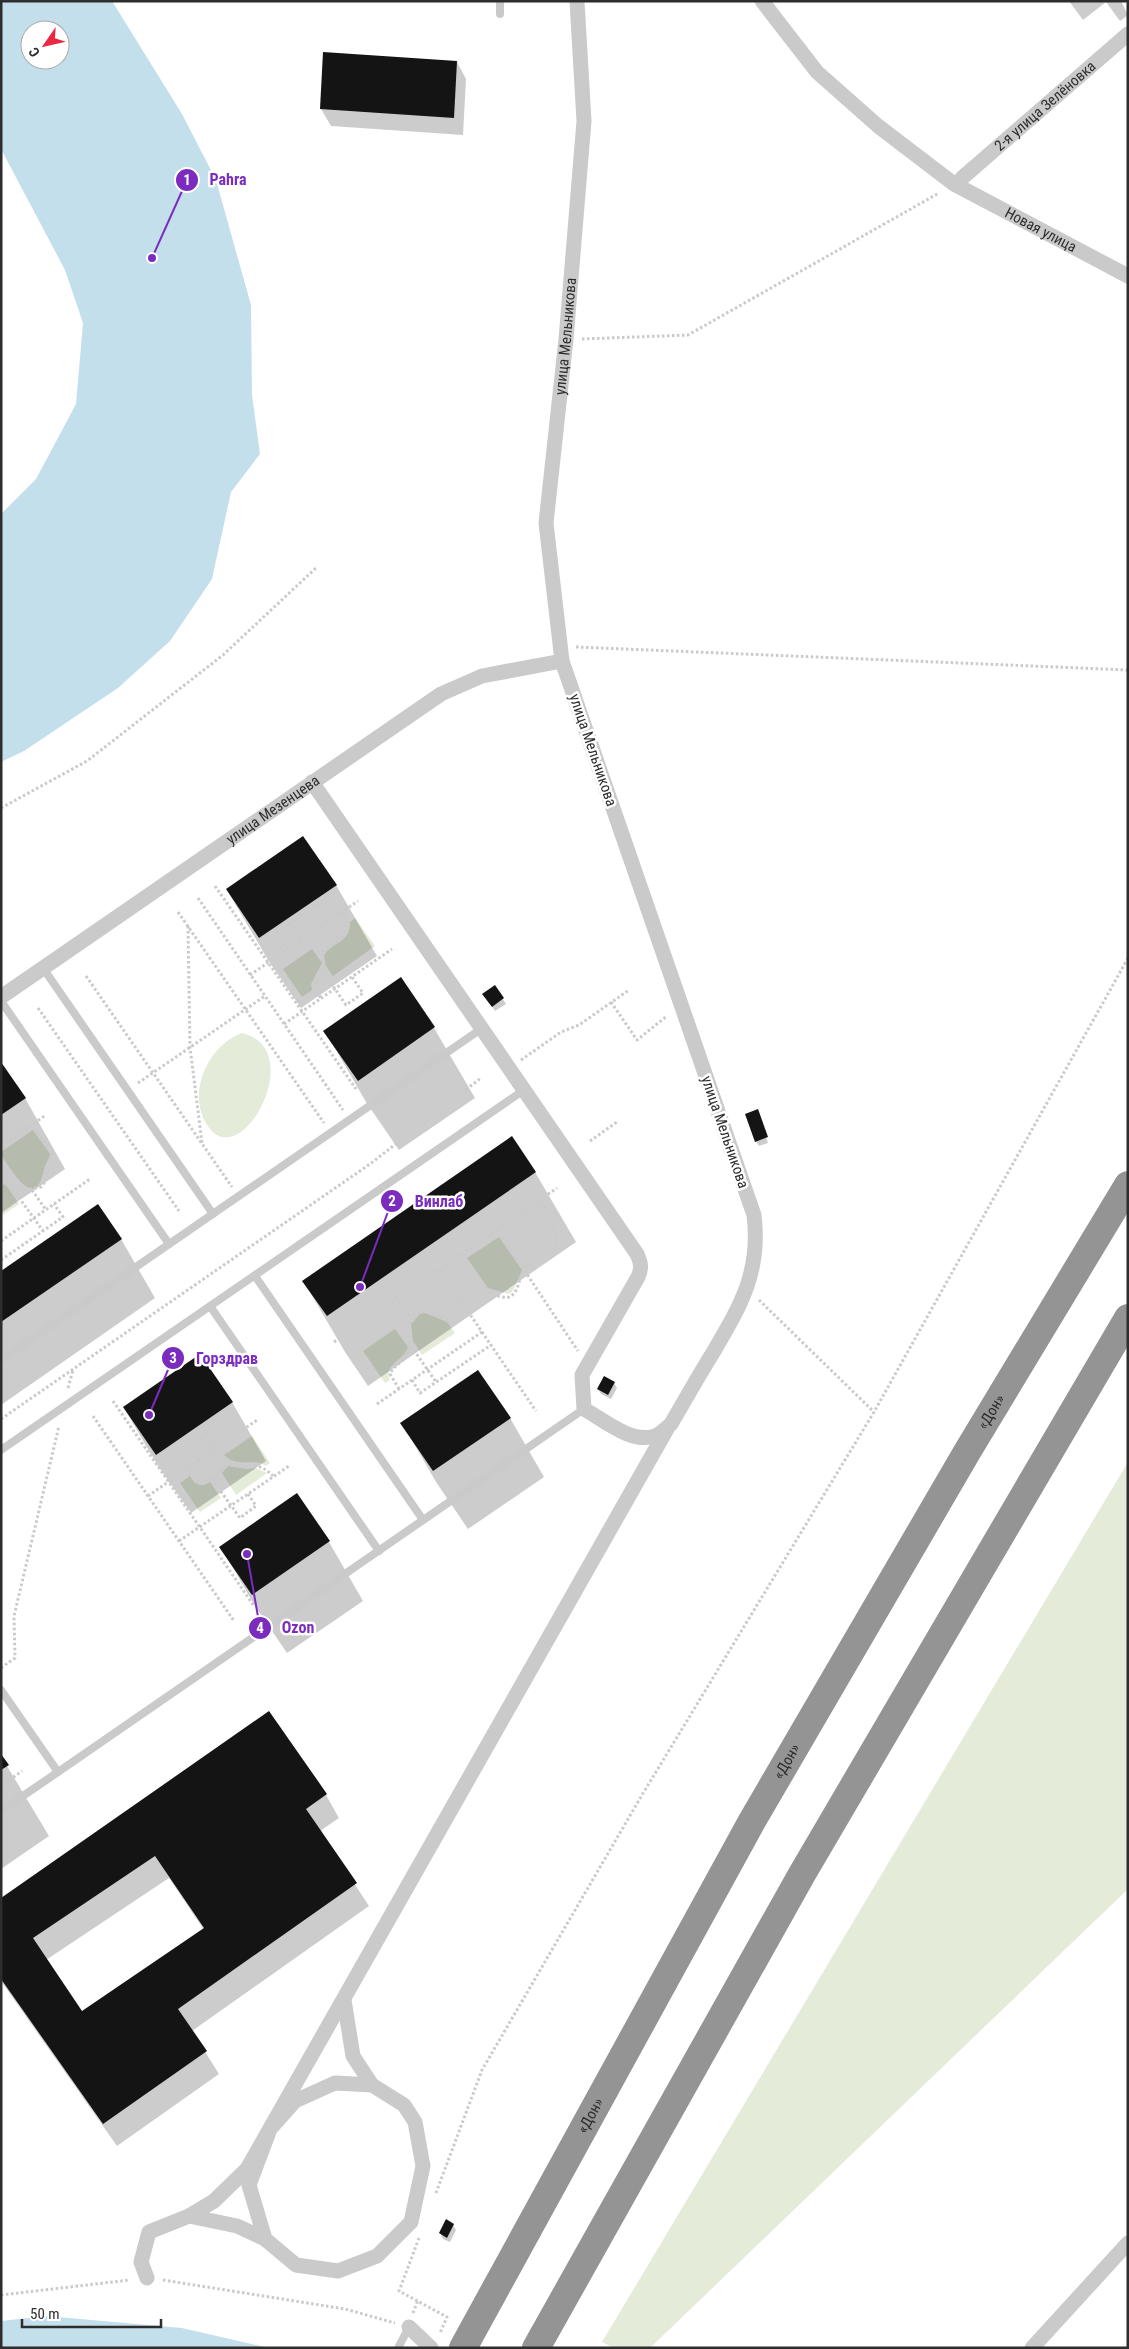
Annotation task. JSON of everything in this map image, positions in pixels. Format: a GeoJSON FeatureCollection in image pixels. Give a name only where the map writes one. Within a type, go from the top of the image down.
{"type":"FeatureCollection","features":[{"type":"Feature","properties":{"kind":"highway","name":"«Дон»"},"geometry":{"type":"LineString","coordinates":[[468,2337],[752,1821],[967,1452],[1128,1185]]}},
{"type":"Feature","properties":{"kind":"highway"},"geometry":{"type":"LineString","coordinates":[[536,2348],[807,1865],[1128,1318]]}},
{"type":"Feature","properties":{"kind":"street","name":"улица Мельникова"},"geometry":{"type":"LineString","coordinates":[[577,1],[584,121],[566,339],[546,523],[562,661],[754,1216],[757,1239],[754,1266],[748,1289],[736,1313],[670,1424],[658,1436],[642,1439],[626,1433],[584,1409]]}},
{"type":"Feature","properties":{"kind":"street","name":"Новая улица"},"geometry":{"type":"LineString","coordinates":[[762,1],[817,72],[878,126],[958,181],[1128,276]]}},
{"type":"Feature","properties":{"kind":"street","name":"2-я улица Зелёновка"},"geometry":{"type":"LineString","coordinates":[[958,181],[1128,34]]}},
{"type":"Feature","properties":{"kind":"street","name":"улица Мезенцева"},"geometry":{"type":"LineString","coordinates":[[1,997],[417,710],[462,683],[482,676],[562,661]]}},
{"type":"Feature","properties":{"kind":"street"},"geometry":{"type":"LineString","coordinates":[[312,782],[640,1262],[641,1270],[638,1277],[582,1375],[584,1409]]}},
{"type":"Feature","properties":{"kind":"street"},"geometry":{"type":"LineString","coordinates":[[147,2278],[141,2262],[149,2232],[190,2216],[214,2201],[248,2169],[670,1424]]}},
{"type":"Feature","properties":{"kind":"street"},"geometry":{"type":"LineString","coordinates":[[190,2216],[237,2226],[265,2239],[296,2265],[338,2271],[377,2256],[411,2222],[423,2166],[415,2122],[404,2105],[372,2086],[352,2056],[344,2000]]}},
{"type":"Feature","properties":{"kind":"street"},"geometry":{"type":"LineString","coordinates":[[265,2239],[249,2185],[270,2129],[295,2101],[335,2083],[372,2086]]}},
{"type":"Feature","properties":{"kind":"street"},"geometry":{"type":"LineString","coordinates":[[1032,2348],[1128,2242]]}},
{"type":"Feature","properties":{"kind":"street"},"geometry":{"type":"LineString","coordinates":[[408,2327],[431,2348]]}},
{"type":"Feature","properties":{"kind":"lane"},"geometry":{"type":"LineString","coordinates":[[500,1],[500,14]]}},
{"type":"Feature","properties":{"kind":"lane"},"geometry":{"type":"LineString","coordinates":[[43,968],[213,1214]]}},
{"type":"Feature","properties":{"kind":"lane"},"geometry":{"type":"LineString","coordinates":[[1,1001],[169,1244]]}},
{"type":"Feature","properties":{"kind":"lane"},"geometry":{"type":"LineString","coordinates":[[1,1360],[481,1029]]}},
{"type":"Feature","properties":{"kind":"lane"},"geometry":{"type":"LineString","coordinates":[[1,1450],[524,1090]]}},
{"type":"Feature","properties":{"kind":"lane"},"geometry":{"type":"LineString","coordinates":[[255,1276],[423,1520]]}},
{"type":"Feature","properties":{"kind":"lane"},"geometry":{"type":"LineString","coordinates":[[210,1306],[379,1551]]}},
{"type":"Feature","properties":{"kind":"lane"},"geometry":{"type":"LineString","coordinates":[[1,1811],[584,1409]]}},
{"type":"Feature","properties":{"kind":"lane"},"geometry":{"type":"LineString","coordinates":[[1,1690],[58,1772]]}},
{"type":"Feature","properties":{"kind":"lane"},"geometry":{"type":"LineString","coordinates":[[398,2348],[408,2327]]}},
{"type":"Feature","properties":{"kind":"path"},"geometry":{"type":"LineString","coordinates":[[576,340],[688,335],[958,181]]}},
{"type":"Feature","properties":{"kind":"path"},"geometry":{"type":"LineString","coordinates":[[1,808],[87,760],[223,655],[318,567]]}},
{"type":"Feature","properties":{"kind":"path"},"geometry":{"type":"LineString","coordinates":[[572,647],[1128,670]]}},
{"type":"Feature","properties":{"kind":"path"},"geometry":{"type":"LineString","coordinates":[[215,886],[356,1089]]}},
{"type":"Feature","properties":{"kind":"path"},"geometry":{"type":"LineString","coordinates":[[288,949],[276,933],[329,896],[348,923],[342,939],[323,951],[324,964],[314,982],[314,988],[321,998]]}},
{"type":"Feature","properties":{"kind":"path"},"geometry":{"type":"LineString","coordinates":[[198,898],[344,1111]]}},
{"type":"Feature","properties":{"kind":"path"},"geometry":{"type":"LineString","coordinates":[[250,975],[358,901]]}},
{"type":"Feature","properties":{"kind":"path"},"geometry":{"type":"LineString","coordinates":[[316,905],[328,922]]}},
{"type":"Feature","properties":{"kind":"path"},"geometry":{"type":"LineString","coordinates":[[178,912],[325,1125]]}},
{"type":"Feature","properties":{"kind":"path"},"geometry":{"type":"LineString","coordinates":[[290,924],[301,940]]}},
{"type":"Feature","properties":{"kind":"path"},"geometry":{"type":"LineString","coordinates":[[188,926],[190,1047],[202,1144]]}},
{"type":"Feature","properties":{"kind":"path"},"geometry":{"type":"LineString","coordinates":[[284,1024],[392,949]]}},
{"type":"Feature","properties":{"kind":"path"},"geometry":{"type":"LineString","coordinates":[[434,2199],[482,2070],[642,1794],[874,1412],[1128,958]]}},
{"type":"Feature","properties":{"kind":"path"},"geometry":{"type":"LineString","coordinates":[[322,970],[346,1005],[363,993],[352,977]]}},
{"type":"Feature","properties":{"kind":"path"},"geometry":{"type":"LineString","coordinates":[[86,976],[233,1188]]}},
{"type":"Feature","properties":{"kind":"path"},"geometry":{"type":"LineString","coordinates":[[518,1062],[561,1032],[579,1025],[629,990]]}},
{"type":"Feature","properties":{"kind":"path"},"geometry":{"type":"LineString","coordinates":[[138,1083],[265,996]]}},
{"type":"Feature","properties":{"kind":"path"},"geometry":{"type":"LineString","coordinates":[[611,1002],[637,1040],[670,1014]]}},
{"type":"Feature","properties":{"kind":"path"},"geometry":{"type":"LineString","coordinates":[[38,1008],[179,1211]]}},
{"type":"Feature","properties":{"kind":"path"},"geometry":{"type":"LineString","coordinates":[[1,1419],[370,1164],[481,1078]]}},
{"type":"Feature","properties":{"kind":"path"},"geometry":{"type":"LineString","coordinates":[[1,1146],[46,1115]]}},
{"type":"Feature","properties":{"kind":"path"},"geometry":{"type":"LineString","coordinates":[[590,1140],[617,1122]]}},
{"type":"Feature","properties":{"kind":"path"},"geometry":{"type":"LineString","coordinates":[[1,1182],[26,1190],[41,1187],[44,1183],[52,1153],[31,1126]]}},
{"type":"Feature","properties":{"kind":"path"},"geometry":{"type":"LineString","coordinates":[[1,1241],[90,1179]]}},
{"type":"Feature","properties":{"kind":"path"},"geometry":{"type":"LineString","coordinates":[[10,1184],[43,1231]]}},
{"type":"Feature","properties":{"kind":"path"},"geometry":{"type":"LineString","coordinates":[[334,1342],[557,1188]]}},
{"type":"Feature","properties":{"kind":"path"},"geometry":{"type":"LineString","coordinates":[[32,1190],[46,1210]]}},
{"type":"Feature","properties":{"kind":"path"},"geometry":{"type":"LineString","coordinates":[[399,1389],[390,1374],[393,1368],[408,1355],[408,1329],[411,1319],[420,1311],[430,1311],[447,1319],[460,1300],[480,1289],[505,1298],[510,1297],[519,1286],[525,1269],[532,1262],[549,1255],[555,1250],[557,1239],[554,1228],[540,1199]]}},
{"type":"Feature","properties":{"kind":"path"},"geometry":{"type":"LineString","coordinates":[[1,1260],[63,1217],[54,1204]]}},
{"type":"Feature","properties":{"kind":"path"},"geometry":{"type":"LineString","coordinates":[[497,1229],[580,1354]]}},
{"type":"Feature","properties":{"kind":"path"},"geometry":{"type":"LineString","coordinates":[[439,1269],[536,1411]]}},
{"type":"Feature","properties":{"kind":"path"},"geometry":{"type":"LineString","coordinates":[[748,1289],[874,1412]]}},
{"type":"Feature","properties":{"kind":"path"},"geometry":{"type":"LineString","coordinates":[[396,1298],[411,1319]]}},
{"type":"Feature","properties":{"kind":"path"},"geometry":{"type":"LineString","coordinates":[[377,1404],[482,1332]]}},
{"type":"Feature","properties":{"kind":"path"},"geometry":{"type":"LineString","coordinates":[[409,1343],[436,1382]]}},
{"type":"Feature","properties":{"kind":"path"},"geometry":{"type":"LineString","coordinates":[[412,1380],[420,1393],[491,1345]]}},
{"type":"Feature","properties":{"kind":"path"},"geometry":{"type":"LineString","coordinates":[[1,1668],[15,1658],[14,1616],[73,1369]]}},
{"type":"Feature","properties":{"kind":"path"},"geometry":{"type":"LineString","coordinates":[[113,1401],[254,1606]]}},
{"type":"Feature","properties":{"kind":"path"},"geometry":{"type":"LineString","coordinates":[[92,1416],[234,1621]]}},
{"type":"Feature","properties":{"kind":"path"},"geometry":{"type":"LineString","coordinates":[[148,1496],[257,1420]]}},
{"type":"Feature","properties":{"kind":"path"},"geometry":{"type":"LineString","coordinates":[[199,1460],[190,1446],[207,1434],[228,1464]]}},
{"type":"Feature","properties":{"kind":"path"},"geometry":{"type":"LineString","coordinates":[[187,1468],[195,1481],[202,1483],[212,1479],[228,1464],[258,1465],[264,1467],[273,1476]]}},
{"type":"Feature","properties":{"kind":"path"},"geometry":{"type":"LineString","coordinates":[[179,1542],[289,1466]]}},
{"type":"Feature","properties":{"kind":"path"},"geometry":{"type":"LineString","coordinates":[[212,1479],[240,1518],[256,1506],[248,1494]]}},
{"type":"Feature","properties":{"kind":"path"},"geometry":{"type":"LineString","coordinates":[[1,1786],[22,1771]]}},
{"type":"Feature","properties":{"kind":"path"},"geometry":{"type":"LineString","coordinates":[[420,2236],[399,2290],[448,2317]]}},
{"type":"Feature","properties":{"kind":"path"},"geometry":{"type":"LineString","coordinates":[[1,2295],[147,2278],[345,2309],[408,2327]]}},
{"type":"Feature","properties":{"kind":"green space"},"geometry":{"type":"Polygon","coordinates":[[[355,918],[375,946],[333,976],[326,966],[324,955],[345,938],[350,929],[350,922],[355,918]]]}},
{"type":"Feature","properties":{"kind":"green space"},"geometry":{"type":"Polygon","coordinates":[[[312,949],[322,963],[311,984],[312,990],[302,997],[283,969],[312,949]]]}},
{"type":"Feature","properties":{"kind":"green space"},"geometry":{"type":"Polygon","coordinates":[[[242,1033],[261,1044],[270,1061],[270,1083],[262,1105],[251,1123],[236,1135],[221,1137],[207,1125],[201,1112],[200,1085],[204,1071],[211,1059],[230,1039],[242,1033]]]}},
{"type":"Feature","properties":{"kind":"green space"},"geometry":{"type":"Polygon","coordinates":[[[33,1130],[50,1154],[40,1182],[35,1188],[30,1188],[17,1178],[1,1155],[1,1152],[33,1130]]]}},
{"type":"Feature","properties":{"kind":"green space"},"geometry":{"type":"Polygon","coordinates":[[[1,1184],[6,1185],[19,1204],[1,1216],[1,1184]]]}},
{"type":"Feature","properties":{"kind":"green space"},"geometry":{"type":"Polygon","coordinates":[[[499,1237],[522,1270],[513,1291],[509,1294],[488,1288],[467,1258],[499,1237]]]}},
{"type":"Feature","properties":{"kind":"green space"},"geometry":{"type":"Polygon","coordinates":[[[425,1313],[447,1322],[455,1333],[422,1355],[413,1341],[411,1324],[420,1314],[425,1313]]]}},
{"type":"Feature","properties":{"kind":"green space"},"geometry":{"type":"Polygon","coordinates":[[[395,1329],[408,1347],[403,1356],[389,1370],[390,1380],[385,1383],[363,1351],[395,1329]]]}},
{"type":"Feature","properties":{"kind":"green space"},"geometry":{"type":"Polygon","coordinates":[[[252,1436],[270,1463],[266,1466],[257,1462],[235,1461],[224,1455],[252,1436]]]}},
{"type":"Feature","properties":{"kind":"green space"},"geometry":{"type":"Polygon","coordinates":[[[1128,1462],[1128,1889],[650,2348],[614,2348],[602,2342],[1128,1462]]]}},
{"type":"Feature","properties":{"kind":"green space"},"geometry":{"type":"Polygon","coordinates":[[[228,1466],[246,1469],[255,1468],[267,1473],[236,1495],[222,1473],[228,1466]]]}},
{"type":"Feature","properties":{"kind":"green space"},"geometry":{"type":"Polygon","coordinates":[[[190,1476],[198,1485],[210,1482],[221,1498],[200,1512],[180,1483],[190,1476]]]}},
{"type":"Feature","properties":{"kind":"water"},"geometry":{"type":"Polygon","coordinates":[[[1,1],[112,1],[182,114],[216,180],[251,305],[252,395],[260,454],[231,492],[212,579],[170,641],[118,688],[24,751],[1,762],[1,514],[36,479],[76,404],[83,323],[65,270],[1,149],[1,1]]]}},
{"type":"Feature","properties":{"kind":"water"},"geometry":{"type":"Polygon","coordinates":[[[46,2316],[182,2328],[269,2348],[1,2348],[1,2321],[46,2316]]]}},
{"type":"Feature","properties":{"kind":"building"},"geometry":{"type":"Polygon","coordinates":[[[323,52],[457,61],[454,118],[320,109],[323,52]]]}},
{"type":"Feature","properties":{"kind":"building"},"geometry":{"type":"Polygon","coordinates":[[[303,836],[337,885],[259,938],[226,889],[303,836]]]}},
{"type":"Feature","properties":{"kind":"building"},"geometry":{"type":"Polygon","coordinates":[[[401,977],[435,1027],[358,1081],[323,1031],[401,977]]]}},
{"type":"Feature","properties":{"kind":"building"},"geometry":{"type":"Polygon","coordinates":[[[495,985],[504,998],[492,1007],[482,994],[495,985]]]}},
{"type":"Feature","properties":{"kind":"building"},"geometry":{"type":"Polygon","coordinates":[[[1,1062],[26,1098],[1,1115],[1,1062]]]}},
{"type":"Feature","properties":{"kind":"building"},"geometry":{"type":"Polygon","coordinates":[[[758,1109],[768,1137],[755,1142],[745,1114],[758,1109]]]}},
{"type":"Feature","properties":{"kind":"building"},"geometry":{"type":"Polygon","coordinates":[[[512,1136],[536,1172],[327,1316],[302,1281],[512,1136]]]}},
{"type":"Feature","properties":{"kind":"building"},"geometry":{"type":"Polygon","coordinates":[[[98,1204],[122,1239],[1,1322],[1,1271],[98,1204]]]}},
{"type":"Feature","properties":{"kind":"building"},"geometry":{"type":"Polygon","coordinates":[[[200,1354],[233,1402],[156,1455],[123,1407],[200,1354]]]}},
{"type":"Feature","properties":{"kind":"building"},"geometry":{"type":"Polygon","coordinates":[[[478,1370],[511,1418],[433,1471],[400,1423],[478,1370]]]}},
{"type":"Feature","properties":{"kind":"building"},"geometry":{"type":"Polygon","coordinates":[[[604,1376],[615,1382],[608,1395],[597,1389],[604,1376]]]}},
{"type":"Feature","properties":{"kind":"building"},"geometry":{"type":"Polygon","coordinates":[[[297,1493],[330,1541],[252,1595],[219,1547],[297,1493]]]}},
{"type":"Feature","properties":{"kind":"building"},"geometry":{"type":"Polygon","coordinates":[[[269,1711],[327,1794],[306,1809],[357,1883],[178,2009],[207,2051],[103,2124],[1,1979],[1,1898],[269,1711]],[[155,1856],[33,1938],[82,2011],[204,1928],[155,1856]]]}},
{"type":"Feature","properties":{"kind":"building"},"geometry":{"type":"Polygon","coordinates":[[[1,1754],[9,1765],[1,1770],[1,1754]]]}},
{"type":"Feature","properties":{"kind":"building"},"geometry":{"type":"Polygon","coordinates":[[[446,2219],[454,2224],[447,2238],[439,2233],[446,2219]]]}},
{"type":"Feature","properties":{"kind":"place","name":"Pahra"},"geometry":{"type":"Point","coordinates":[152,258]}},
{"type":"Feature","properties":{"kind":"place","name":"Винлаб"},"geometry":{"type":"Point","coordinates":[360,1287]}},
{"type":"Feature","properties":{"kind":"place","name":"Горздрав"},"geometry":{"type":"Point","coordinates":[149,1415]}},
{"type":"Feature","properties":{"kind":"place","name":"Ozon"},"geometry":{"type":"Point","coordinates":[247,1554]}}]}
